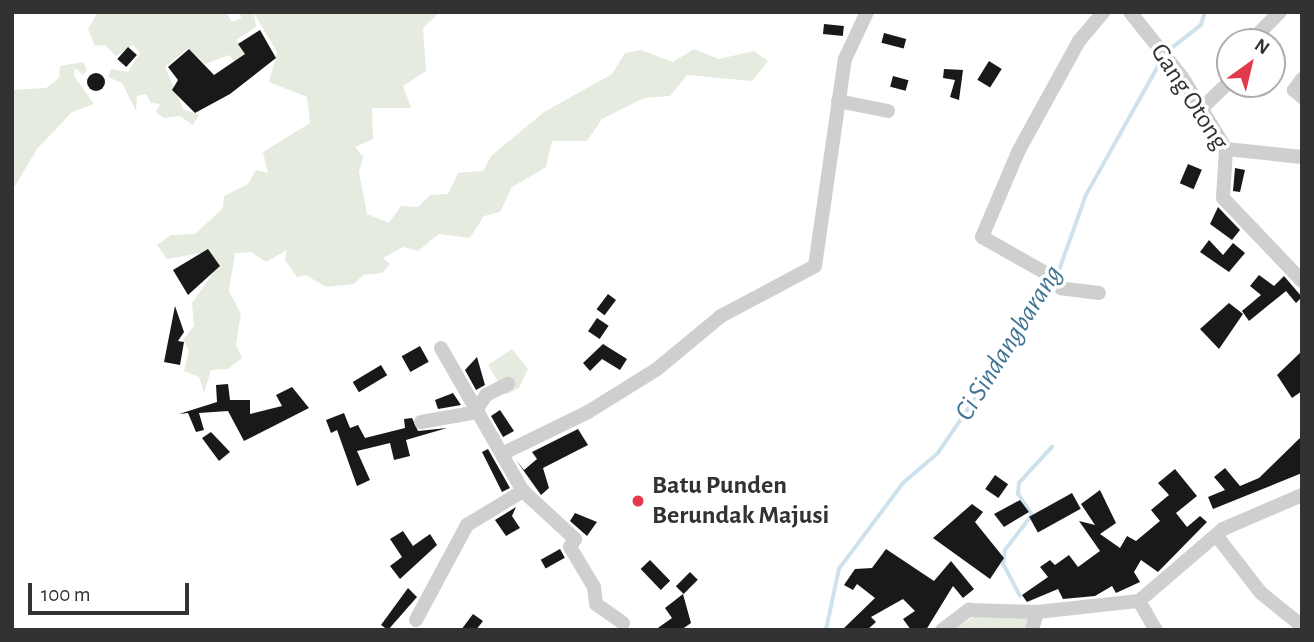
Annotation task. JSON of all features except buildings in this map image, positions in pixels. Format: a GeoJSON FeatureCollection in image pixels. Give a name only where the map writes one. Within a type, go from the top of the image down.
{"type":"FeatureCollection","features":[{"type":"Feature","properties":{"kind":"street"},"geometry":{"type":"LineString","coordinates":[[502,454],[588,412],[657,369],[721,316],[815,266],[838,101],[849,45],[867,12]]}},
{"type":"Feature","properties":{"kind":"street"},"geometry":{"type":"LineString","coordinates":[[1099,293],[1068,291],[1058,280],[982,237],[1018,152],[1079,41],[1104,12]]}},
{"type":"Feature","properties":{"kind":"street","name":"Gang Otong"},"geometry":{"type":"LineString","coordinates":[[1130,12],[1164,53],[1226,149],[1223,198],[1302,281]]}},
{"type":"Feature","properties":{"kind":"street"},"geometry":{"type":"LineString","coordinates":[[1302,79],[1294,90],[1302,97]]}},
{"type":"Feature","properties":{"kind":"street"},"geometry":{"type":"LineString","coordinates":[[1201,109],[1216,95]]}},
{"type":"Feature","properties":{"kind":"street"},"geometry":{"type":"LineString","coordinates":[[838,101],[888,111]]}},
{"type":"Feature","properties":{"kind":"street"},"geometry":{"type":"LineString","coordinates":[[1226,149],[1302,157]]}},
{"type":"Feature","properties":{"kind":"street"},"geometry":{"type":"LineString","coordinates":[[441,348],[523,491],[575,539],[570,547],[594,587],[596,604],[623,624]]}},
{"type":"Feature","properties":{"kind":"street"},"geometry":{"type":"LineString","coordinates":[[421,422],[477,411],[486,395],[508,384]]}},
{"type":"Feature","properties":{"kind":"street"},"geometry":{"type":"LineString","coordinates":[[416,620],[467,525],[523,491]]}},
{"type":"Feature","properties":{"kind":"street"},"geometry":{"type":"LineString","coordinates":[[942,630],[969,610],[1037,612],[1139,601],[1216,535],[1302,495]]}},
{"type":"Feature","properties":{"kind":"street"},"geometry":{"type":"LineString","coordinates":[[1216,535],[1261,593],[1302,626]]}},
{"type":"Feature","properties":{"kind":"street"},"geometry":{"type":"LineString","coordinates":[[1139,601],[1156,630]]}},
{"type":"Feature","properties":{"kind":"street"},"geometry":{"type":"LineString","coordinates":[[1032,630],[1037,612]]}},
{"type":"Feature","properties":{"kind":"shaded area"},"geometry":{"type":"Polygon","coordinates":[[[98,12],[226,12],[232,22],[242,18],[237,12],[440,12],[423,28],[426,71],[403,86],[411,108],[372,108],[373,139],[355,147],[363,157],[359,172],[367,214],[389,223],[401,206],[418,207],[430,195],[448,194],[458,173],[483,171],[491,156],[544,112],[612,74],[625,53],[641,50],[673,62],[694,49],[719,59],[754,51],[768,61],[752,81],[687,75],[670,96],[644,98],[602,119],[587,141],[552,141],[546,167],[512,187],[500,212],[484,216],[470,238],[439,234],[418,251],[403,247],[383,258],[390,264],[382,273],[363,275],[354,284],[326,287],[306,275],[297,277],[285,260],[287,250],[266,262],[251,252],[235,253],[229,291],[241,314],[236,345],[242,358],[228,369],[211,370],[204,393],[199,377],[184,371],[189,350],[183,340],[194,326],[192,303],[218,266],[207,252],[167,259],[157,245],[171,235],[195,234],[223,208],[224,196],[248,184],[256,170],[268,173],[263,152],[310,123],[307,97],[269,82],[277,52],[254,13],[256,27],[236,40],[247,53],[235,62],[229,55],[205,64],[188,48],[165,67],[183,109],[199,115],[193,125],[180,116],[164,118],[156,112],[160,104],[151,103],[146,94],[137,96],[136,111],[122,83],[108,77],[111,69],[128,72],[140,53],[133,45],[116,56],[105,45],[95,46],[88,29],[98,12]]]}},
{"type":"Feature","properties":{"kind":"shaded area"},"geometry":{"type":"Polygon","coordinates":[[[83,62],[87,70],[83,75],[75,68],[74,76],[94,104],[72,112],[37,149],[12,191],[12,90],[46,88],[59,78],[60,66],[83,62]]]}},
{"type":"Feature","properties":{"kind":"shaded area"},"geometry":{"type":"Polygon","coordinates":[[[512,349],[528,369],[519,388],[506,395],[488,365],[512,349]]]}},
{"type":"Feature","properties":{"kind":"shaded area"},"geometry":{"type":"Polygon","coordinates":[[[978,615],[1028,619],[1029,630],[950,630],[978,615]]]}},
{"type":"Feature","properties":{"kind":"waterway","name":"Ci Sindangbarang"},"geometry":{"type":"LineString","coordinates":[[1168,51],[1201,25],[1205,12]]}},
{"type":"Feature","properties":{"kind":"waterway","name":"Ci Sindangbarang"},"geometry":{"type":"LineString","coordinates":[[1057,276],[1086,195],[1163,57]]}},
{"type":"Feature","properties":{"kind":"waterway"},"geometry":{"type":"LineString","coordinates":[[826,630],[839,569],[903,483],[938,453],[1054,283]]}},
{"type":"Feature","properties":{"kind":"waterway"},"geometry":{"type":"LineString","coordinates":[[1020,596],[1003,564],[1005,550],[1032,515],[1018,494],[1019,483],[1052,447]]}},
{"type":"Feature","properties":{"kind":"place","name":"Batu Punden Berundak Majusi"},"geometry":{"type":"Point","coordinates":[638,501]}}]}
